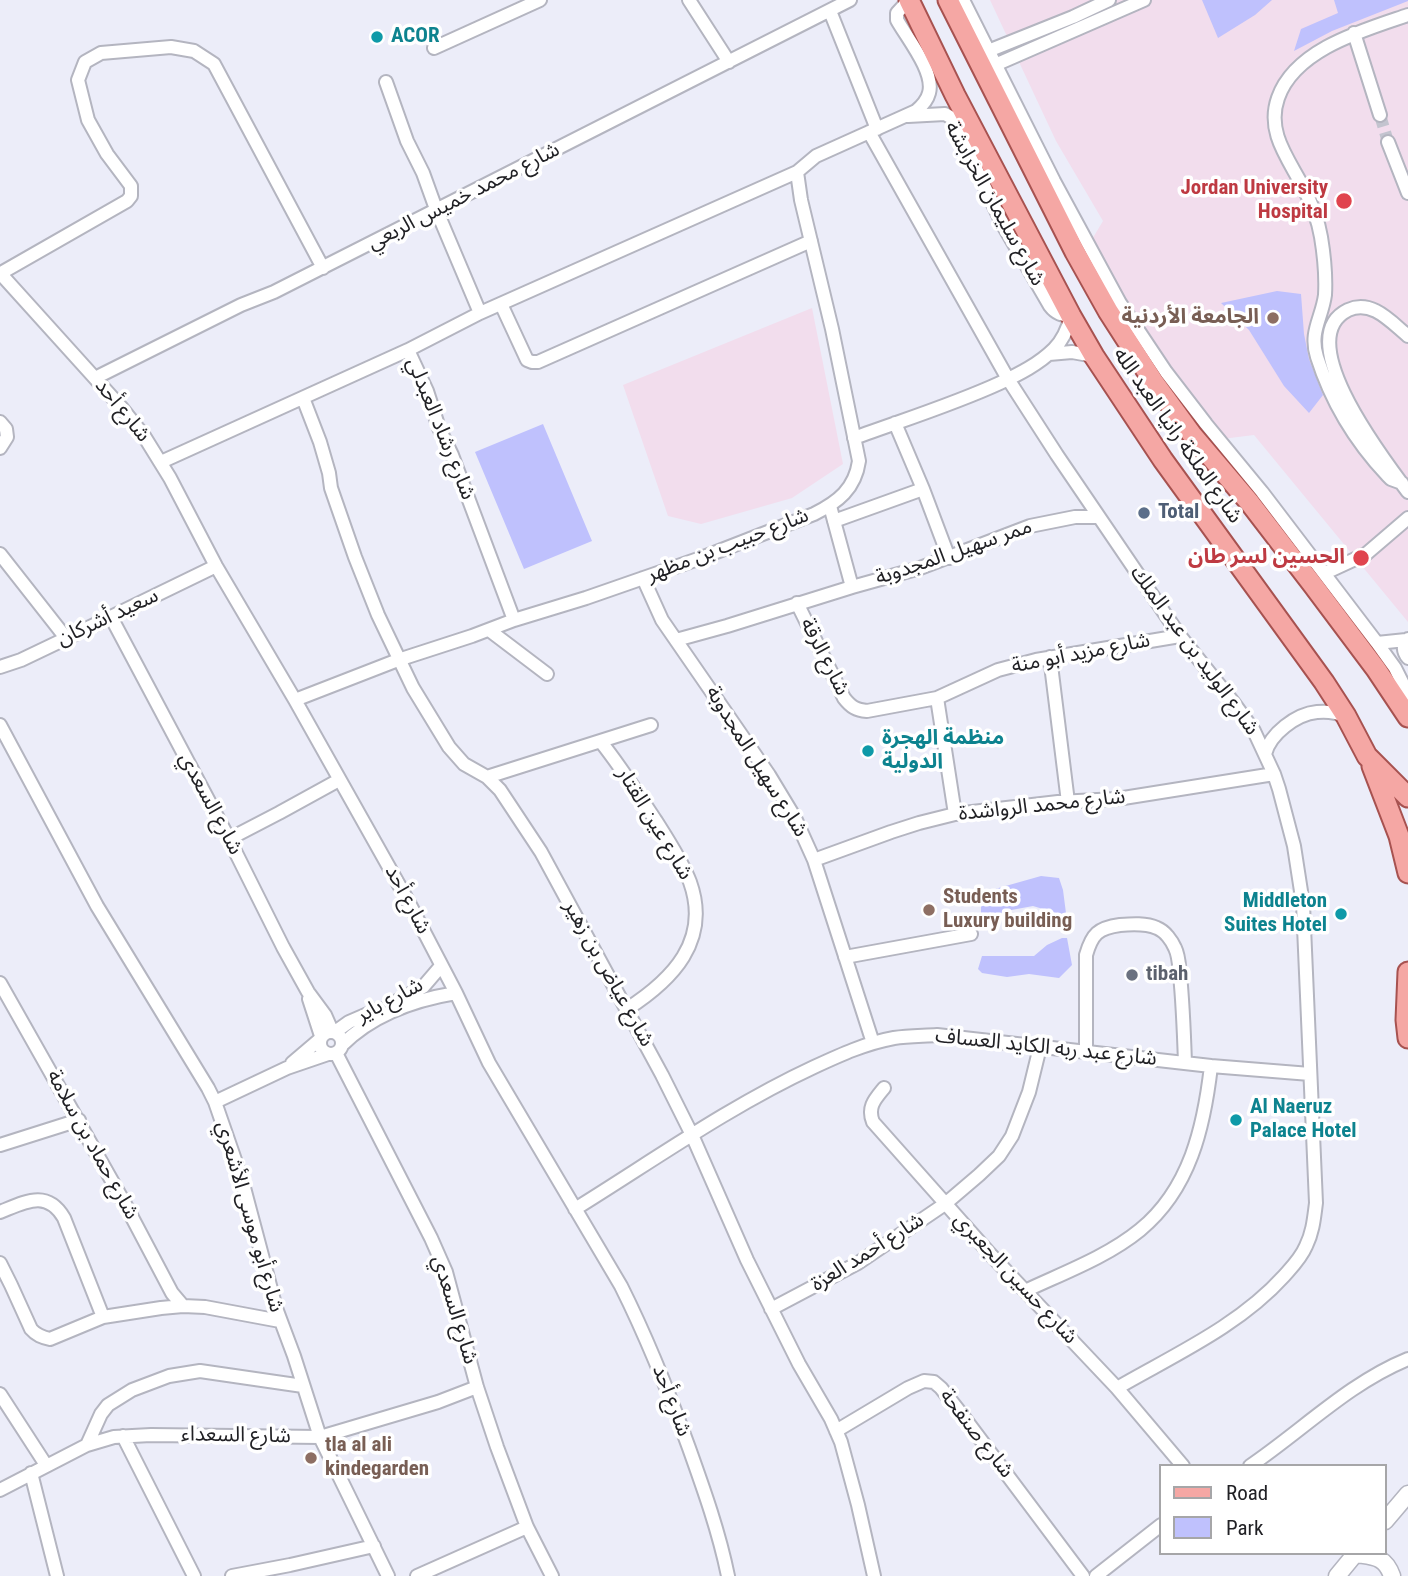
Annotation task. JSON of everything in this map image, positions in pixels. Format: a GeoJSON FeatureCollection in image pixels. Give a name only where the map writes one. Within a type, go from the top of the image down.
{"type":"FeatureCollection","features":[{"type":"Feature","properties":{"kind":"main road","name":"شارع الملكة رانيا العبد الله"},"geometry":{"type":"LineString","coordinates":[[909,0],[955,95],[1094,356],[1163,460],[1324,682],[1367,756],[1408,797]]}},
{"type":"Feature","properties":{"kind":"main road","name":"شارع الملكة رانيا العبد الله"},"geometry":{"type":"LineString","coordinates":[[948,0],[988,61],[1081,249],[1108,311],[1153,381],[1290,554],[1376,669],[1408,717]]}},
{"type":"Feature","properties":{"kind":"main road"},"geometry":{"type":"LineString","coordinates":[[962,0],[988,61]]}},
{"type":"Feature","properties":{"kind":"main road"},"geometry":{"type":"LineString","coordinates":[[1367,756],[1399,836],[1408,873]]}},
{"type":"Feature","properties":{"kind":"main road"},"geometry":{"type":"LineString","coordinates":[[1408,972],[1408,1038]]}},
{"type":"Feature","properties":{"kind":"street"},"geometry":{"type":"LineString","coordinates":[[434,48],[540,0]]}},
{"type":"Feature","properties":{"kind":"street"},"geometry":{"type":"LineString","coordinates":[[689,0],[729,62]]}},
{"type":"Feature","properties":{"kind":"street","name":"شارع محمد خميس الربعي"},"geometry":{"type":"LineString","coordinates":[[95,377],[323,268],[850,0]]}},
{"type":"Feature","properties":{"kind":"street","name":"شارع سليمان الخرابشة"},"geometry":{"type":"LineString","coordinates":[[502,304],[797,172],[816,156],[837,145],[916,111],[925,103],[930,91],[930,79],[897,20],[897,13],[909,0]]}},
{"type":"Feature","properties":{"kind":"street"},"geometry":{"type":"LineString","coordinates":[[988,61],[1110,0]]}},
{"type":"Feature","properties":{"kind":"street"},"geometry":{"type":"LineString","coordinates":[[988,61],[1144,0]]}},
{"type":"Feature","properties":{"kind":"street"},"geometry":{"type":"LineString","coordinates":[[830,11],[873,131]]}},
{"type":"Feature","properties":{"kind":"street"},"geometry":{"type":"LineString","coordinates":[[1406,485],[1391,479],[1355,436],[1337,404],[1316,355],[1314,337],[1325,295],[1321,236],[1314,211],[1284,157],[1275,130],[1274,111],[1287,79],[1316,53],[1354,33],[1408,15]]}},
{"type":"Feature","properties":{"kind":"street"},"geometry":{"type":"LineString","coordinates":[[1354,33],[1380,116]]}},
{"type":"Feature","properties":{"kind":"street"},"geometry":{"type":"LineString","coordinates":[[0,273],[131,197],[131,186],[107,154],[88,120],[78,79],[85,62],[101,53],[171,47],[194,51],[214,64],[323,268]]}},
{"type":"Feature","properties":{"kind":"street"},"geometry":{"type":"LineString","coordinates":[[386,82],[407,141],[423,173],[480,313]]}},
{"type":"Feature","properties":{"kind":"street","name":"شارع سليمان الخرابشة"},"geometry":{"type":"LineString","coordinates":[[907,116],[945,114],[952,118],[1003,225],[1050,306],[1061,315],[1071,316]]}},
{"type":"Feature","properties":{"kind":"street","name":"شارع الوليد بن عبد الملك"},"geometry":{"type":"LineString","coordinates":[[873,131],[1008,379],[1180,636],[1254,731],[1274,774],[1294,846],[1302,895],[1315,1203],[1312,1230],[1298,1260],[1262,1298],[1213,1333],[1117,1388]]}},
{"type":"Feature","properties":{"kind":"street"},"geometry":{"type":"LineString","coordinates":[[1388,142],[1408,193]]}},
{"type":"Feature","properties":{"kind":"street","name":"شارع حبيب بن مظهر"},"geometry":{"type":"LineString","coordinates":[[295,700],[398,660],[738,544],[814,514],[844,495],[858,472],[859,461],[797,172]]}},
{"type":"Feature","properties":{"kind":"street"},"geometry":{"type":"LineString","coordinates":[[502,304],[527,360],[538,362],[811,241]]}},
{"type":"Feature","properties":{"kind":"street"},"geometry":{"type":"LineString","coordinates":[[1081,249],[1121,303],[1166,372],[1325,573],[1395,668],[1408,690]]}},
{"type":"Feature","properties":{"kind":"street","name":"شارع أحد"},"geometry":{"type":"LineString","coordinates":[[0,273],[121,407],[161,462],[216,566],[408,901],[500,1083],[621,1286],[649,1344],[712,1512],[728,1576]]}},
{"type":"Feature","properties":{"kind":"street","name":"شارع رشاد العبدلي"},"geometry":{"type":"LineString","coordinates":[[502,304],[408,350],[427,391],[514,620]]}},
{"type":"Feature","properties":{"kind":"street"},"geometry":{"type":"LineString","coordinates":[[1406,485],[1364,430],[1341,387],[1333,365],[1330,334],[1344,312],[1366,307],[1378,312],[1408,336]]}},
{"type":"Feature","properties":{"kind":"street"},"geometry":{"type":"LineString","coordinates":[[1406,485],[1352,394],[1341,364],[1337,336],[1342,323],[1348,318],[1365,314],[1376,318],[1408,345]]}},
{"type":"Feature","properties":{"kind":"street"},"geometry":{"type":"LineString","coordinates":[[854,438],[948,405],[1031,367],[1061,341],[1071,316]]}},
{"type":"Feature","properties":{"kind":"street"},"geometry":{"type":"LineString","coordinates":[[161,462],[408,350]]}},
{"type":"Feature","properties":{"kind":"street"},"geometry":{"type":"LineString","coordinates":[[1049,354],[1072,352],[1094,356]]}},
{"type":"Feature","properties":{"kind":"street","name":"شارع عياض بن زهير"},"geometry":{"type":"LineString","coordinates":[[303,398],[320,442],[331,488],[355,557],[398,660],[449,747],[464,764],[487,777],[505,796],[541,852],[692,1135],[771,1309],[836,1431],[858,1505],[874,1576]]}},
{"type":"Feature","properties":{"kind":"street"},"geometry":{"type":"LineString","coordinates":[[0,422],[7,437],[0,448]]}},
{"type":"Feature","properties":{"kind":"street"},"geometry":{"type":"LineString","coordinates":[[895,424],[949,558]]}},
{"type":"Feature","properties":{"kind":"street"},"geometry":{"type":"LineString","coordinates":[[834,521],[923,489]]}},
{"type":"Feature","properties":{"kind":"street","name":"ممر سهيل المجدوبة"},"geometry":{"type":"LineString","coordinates":[[830,506],[852,587],[949,558],[1030,526],[1075,517],[1099,517]]}},
{"type":"Feature","properties":{"kind":"street"},"geometry":{"type":"LineString","coordinates":[[1325,573],[1366,554],[1408,518]]}},
{"type":"Feature","properties":{"kind":"street"},"geometry":{"type":"LineString","coordinates":[[0,554],[66,638]]}},
{"type":"Feature","properties":{"kind":"street","name":"سعيد أشركان"},"geometry":{"type":"LineString","coordinates":[[0,667],[21,660],[216,566]]}},
{"type":"Feature","properties":{"kind":"street","name":"شارع سهيل المجدوبة"},"geometry":{"type":"LineString","coordinates":[[643,578],[662,620],[769,775],[795,818],[814,860],[873,1043]]}},
{"type":"Feature","properties":{"kind":"street","name":"شارع الرقة"},"geometry":{"type":"LineString","coordinates":[[676,640],[852,587]]}},
{"type":"Feature","properties":{"kind":"street","name":"شارع الرقة"},"geometry":{"type":"LineString","coordinates":[[797,603],[849,705],[857,710],[867,711],[937,698]]}},
{"type":"Feature","properties":{"kind":"street","name":"شارع السعدي"},"geometry":{"type":"LineString","coordinates":[[111,617],[308,992],[314,1018],[327,1035]]}},
{"type":"Feature","properties":{"kind":"street"},"geometry":{"type":"LineString","coordinates":[[489,630],[547,674]]}},
{"type":"Feature","properties":{"kind":"street","name":"شارع مزيد أبو منة"},"geometry":{"type":"LineString","coordinates":[[937,698],[998,670],[1019,664],[1180,636]]}},
{"type":"Feature","properties":{"kind":"street"},"geometry":{"type":"LineString","coordinates":[[1377,643],[1407,639],[1404,650],[1408,658]]}},
{"type":"Feature","properties":{"kind":"street"},"geometry":{"type":"LineString","coordinates":[[1050,657],[1069,802]]}},
{"type":"Feature","properties":{"kind":"street"},"geometry":{"type":"LineString","coordinates":[[1265,754],[1269,742],[1277,732],[1312,712],[1321,702],[1324,682]]}},
{"type":"Feature","properties":{"kind":"street"},"geometry":{"type":"LineString","coordinates":[[937,698],[955,814]]}},
{"type":"Feature","properties":{"kind":"street"},"geometry":{"type":"LineString","coordinates":[[1312,712],[1326,711],[1346,716]]}},
{"type":"Feature","properties":{"kind":"street","name":"شارع عين القتار"},"geometry":{"type":"LineString","coordinates":[[487,777],[651,724]]}},
{"type":"Feature","properties":{"kind":"street","name":"شارع أبو موسى الأشعري"},"geometry":{"type":"LineString","coordinates":[[0,725],[97,906],[215,1102],[242,1180],[280,1321],[320,1437],[387,1576]]}},
{"type":"Feature","properties":{"kind":"street"},"geometry":{"type":"LineString","coordinates":[[1254,731],[1277,732]]}},
{"type":"Feature","properties":{"kind":"street","name":"شارع عين القتار"},"geometry":{"type":"LineString","coordinates":[[601,741],[665,835],[690,881],[695,901],[694,932],[682,959],[650,994],[627,1009]]}},
{"type":"Feature","properties":{"kind":"street","name":"شارع محمد الرواشدة"},"geometry":{"type":"LineString","coordinates":[[814,860],[891,832],[955,814],[1124,798],[1274,774]]}},
{"type":"Feature","properties":{"kind":"street"},"geometry":{"type":"LineString","coordinates":[[229,839],[338,779]]}},
{"type":"Feature","properties":{"kind":"street"},"geometry":{"type":"LineString","coordinates":[[1086,1052],[1086,955],[1090,939],[1099,931],[1138,923],[1159,928],[1175,948],[1182,988],[1185,1063]]}},
{"type":"Feature","properties":{"kind":"street"},"geometry":{"type":"LineString","coordinates":[[845,957],[971,934]]}},
{"type":"Feature","properties":{"kind":"street","name":"شارع باير"},"geometry":{"type":"LineString","coordinates":[[287,1068],[327,1035],[418,990],[441,966]]}},
{"type":"Feature","properties":{"kind":"street","name":"شارع حماد بن سلامة"},"geometry":{"type":"LineString","coordinates":[[0,983],[79,1120],[172,1293],[183,1306]]}},
{"type":"Feature","properties":{"kind":"street","name":"شارع باير"},"geometry":{"type":"LineString","coordinates":[[215,1102],[287,1068],[335,1051],[358,1030],[385,1014],[423,999],[456,993]]}},
{"type":"Feature","properties":{"kind":"street"},"geometry":{"type":"LineString","coordinates":[[327,1035],[341,1039],[335,1051],[321,1048],[327,1035]]}},
{"type":"Feature","properties":{"kind":"street","name":"شارع عبد ربه الكايد العساف"},"geometry":{"type":"LineString","coordinates":[[575,1209],[692,1135],[795,1076],[840,1055],[894,1038],[937,1035],[1211,1066],[1310,1074]]}},
{"type":"Feature","properties":{"kind":"street","name":"شارع أحمد العزة"},"geometry":{"type":"LineString","coordinates":[[771,1309],[858,1263],[945,1204],[999,1156],[1020,1119],[1040,1047]]}},
{"type":"Feature","properties":{"kind":"street","name":"شارع السعدي"},"geometry":{"type":"LineString","coordinates":[[335,1051],[446,1272],[477,1387],[497,1447],[527,1527],[552,1576]]}},
{"type":"Feature","properties":{"kind":"street"},"geometry":{"type":"LineString","coordinates":[[1025,1291],[1120,1243],[1138,1231],[1161,1209],[1194,1152],[1202,1125],[1211,1066]]}},
{"type":"Feature","properties":{"kind":"street","name":"شارع حسين الجعبري"},"geometry":{"type":"LineString","coordinates":[[884,1088],[871,1108],[873,1122],[945,1204],[1117,1388],[1182,1464]]}},
{"type":"Feature","properties":{"kind":"street"},"geometry":{"type":"LineString","coordinates":[[0,1145],[79,1120]]}},
{"type":"Feature","properties":{"kind":"street"},"geometry":{"type":"LineString","coordinates":[[0,1212],[24,1202],[37,1200],[58,1208],[103,1317]]}},
{"type":"Feature","properties":{"kind":"street"},"geometry":{"type":"LineString","coordinates":[[0,1263],[31,1329],[35,1334],[50,1339],[103,1317],[183,1306],[205,1307],[280,1321]]}},
{"type":"Feature","properties":{"kind":"street"},"geometry":{"type":"LineString","coordinates":[[1254,1464],[1343,1395],[1376,1374],[1408,1359]]}},
{"type":"Feature","properties":{"kind":"street"},"geometry":{"type":"LineString","coordinates":[[87,1445],[108,1405],[132,1390],[169,1376],[208,1372],[303,1386]]}},
{"type":"Feature","properties":{"kind":"street","name":"شارع صنفحة"},"geometry":{"type":"LineString","coordinates":[[836,1431],[908,1388],[924,1381],[934,1382],[963,1416],[1083,1576]]}},
{"type":"Feature","properties":{"kind":"street","name":"شارع السعداء"},"geometry":{"type":"LineString","coordinates":[[0,1490],[87,1445],[103,1440],[151,1435],[320,1437],[438,1402],[477,1387]]}},
{"type":"Feature","properties":{"kind":"street"},"geometry":{"type":"LineString","coordinates":[[0,1394],[46,1465]]}},
{"type":"Feature","properties":{"kind":"street"},"geometry":{"type":"LineString","coordinates":[[122,1436],[194,1576]]}},
{"type":"Feature","properties":{"kind":"street"},"geometry":{"type":"LineString","coordinates":[[32,1473],[57,1576]]}},
{"type":"Feature","properties":{"kind":"street"},"geometry":{"type":"LineString","coordinates":[[1387,1519],[1408,1494]]}},
{"type":"Feature","properties":{"kind":"street"},"geometry":{"type":"LineString","coordinates":[[1096,1576],[1160,1526]]}},
{"type":"Feature","properties":{"kind":"street"},"geometry":{"type":"LineString","coordinates":[[417,1576],[527,1527]]}},
{"type":"Feature","properties":{"kind":"street"},"geometry":{"type":"LineString","coordinates":[[232,1576],[374,1546]]}},
{"type":"Feature","properties":{"kind":"street"},"geometry":{"type":"LineString","coordinates":[[1337,1576],[1355,1555]]}},
{"type":"Feature","properties":{"kind":"street"},"geometry":{"type":"LineString","coordinates":[[1363,1555],[1385,1562],[1392,1576]]}},
{"type":"Feature","properties":{"kind":"shaded area","name":"الجامعة الأردنية"},"geometry":{"type":"Polygon","coordinates":[[[990,0],[1408,0],[1408,622],[1254,435],[1222,439],[1185,395],[1091,241],[1103,221],[1056,141],[990,0]]]}},
{"type":"Feature","properties":{"kind":"shaded area"},"geometry":{"type":"Polygon","coordinates":[[[812,308],[843,464],[792,498],[701,524],[668,516],[623,385],[812,308]]]}},
{"type":"Feature","properties":{"kind":"green space"},"geometry":{"type":"Polygon","coordinates":[[[1202,0],[1272,0],[1255,15],[1218,38],[1202,0]]]}},
{"type":"Feature","properties":{"kind":"green space"},"geometry":{"type":"Polygon","coordinates":[[[1334,0],[1408,1],[1332,31],[1294,51],[1301,29],[1338,13],[1334,0]]]}},
{"type":"Feature","properties":{"kind":"green space"},"geometry":{"type":"Polygon","coordinates":[[[1277,291],[1301,294],[1309,359],[1323,395],[1309,413],[1284,386],[1249,330],[1221,303],[1277,291]]]}},
{"type":"Feature","properties":{"kind":"green space"},"geometry":{"type":"Polygon","coordinates":[[[543,424],[592,541],[524,569],[475,452],[543,424]]]}},
{"type":"Feature","properties":{"kind":"green space"},"geometry":{"type":"Polygon","coordinates":[[[1041,876],[1059,878],[1067,921],[1053,912],[1033,906],[1006,911],[981,929],[981,901],[995,889],[1041,876]]]}},
{"type":"Feature","properties":{"kind":"green space"},"geometry":{"type":"Polygon","coordinates":[[[1067,938],[1072,965],[1059,978],[1029,974],[1007,977],[982,973],[978,969],[982,956],[1034,956],[1047,945],[1067,938]]]}},
{"type":"Feature","properties":{"kind":"tunnel"},"geometry":{"type":"LineString","coordinates":[[1380,115],[1388,142]]}},
{"type":"Feature","properties":{"kind":"place","name":"ACOR"},"geometry":{"type":"Point","coordinates":[377,37]}},
{"type":"Feature","properties":{"kind":"place","name":"Jordan University Hospital"},"geometry":{"type":"Point","coordinates":[1344,201]}},
{"type":"Feature","properties":{"kind":"place","name":"الجامعة الأردنية"},"geometry":{"type":"Point","coordinates":[1273,318]}},
{"type":"Feature","properties":{"kind":"place","name":"Total"},"geometry":{"type":"Point","coordinates":[1144,513]}},
{"type":"Feature","properties":{"kind":"place","name":"الحسين لسر طان"},"geometry":{"type":"Point","coordinates":[1361,558]}},
{"type":"Feature","properties":{"kind":"place","name":"منظمة الهجرة الدولية"},"geometry":{"type":"Point","coordinates":[868,751]}},
{"type":"Feature","properties":{"kind":"place","name":"Students Luxury building"},"geometry":{"type":"Point","coordinates":[929,910]}},
{"type":"Feature","properties":{"kind":"place","name":"Middleton Suites Hotel"},"geometry":{"type":"Point","coordinates":[1341,914]}},
{"type":"Feature","properties":{"kind":"place","name":"tibah"},"geometry":{"type":"Point","coordinates":[1132,975]}},
{"type":"Feature","properties":{"kind":"place","name":"Al Naeruz Palace Hotel"},"geometry":{"type":"Point","coordinates":[1236,1120]}},
{"type":"Feature","properties":{"kind":"place","name":"tla al ali kindegarden"},"geometry":{"type":"Point","coordinates":[311,1458]}}]}
